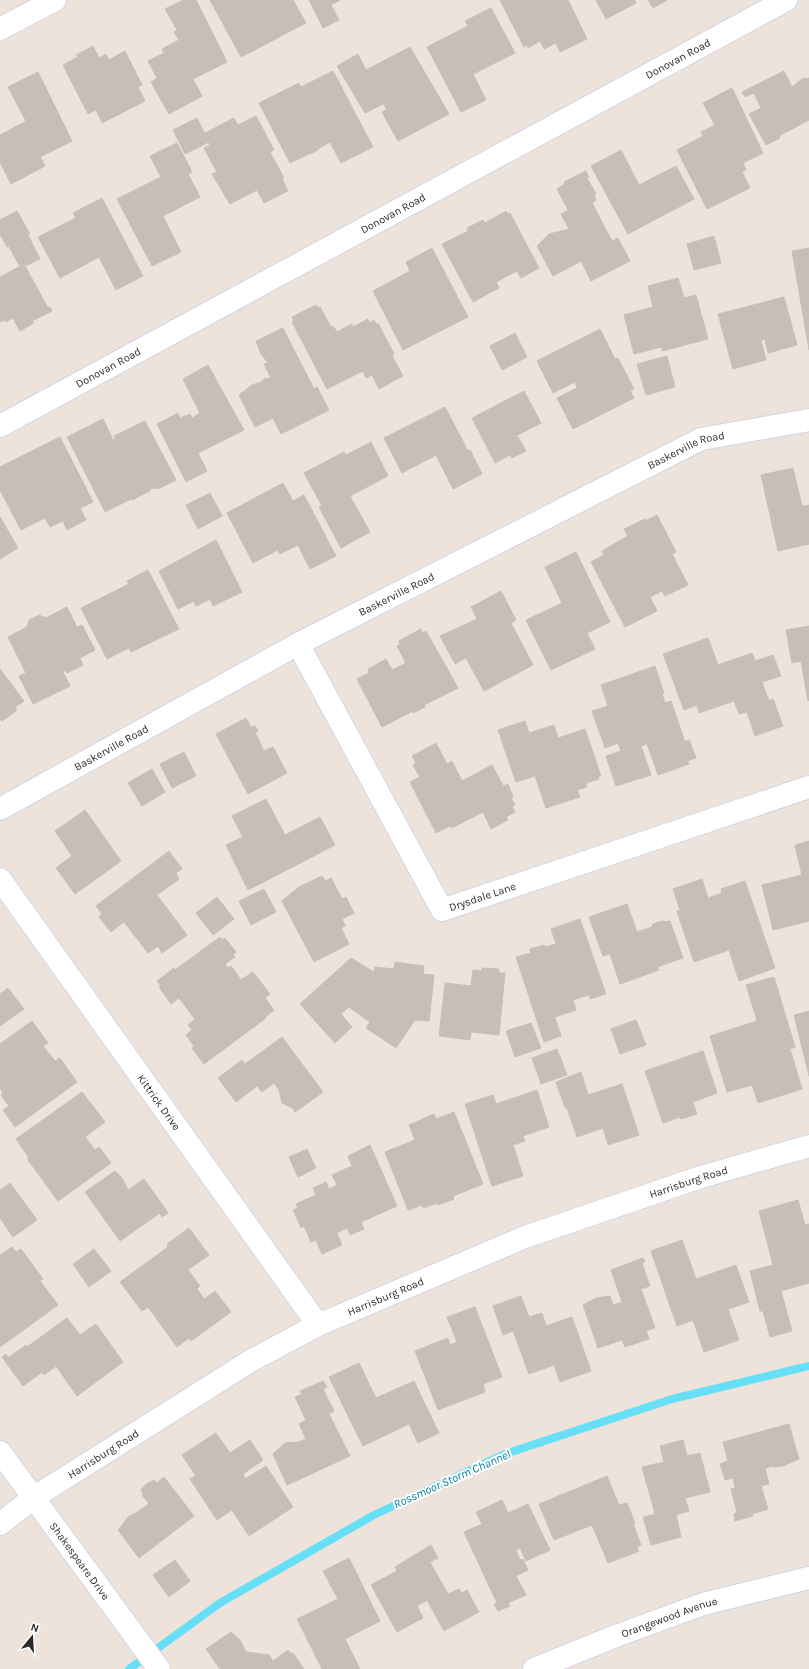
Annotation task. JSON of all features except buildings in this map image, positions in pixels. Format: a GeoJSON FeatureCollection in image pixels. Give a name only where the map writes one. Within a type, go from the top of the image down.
{"type":"FeatureCollection","features":[{"type":"Feature","properties":{"kind":"street"},"geometry":{"type":"LineString","coordinates":[[0,29],[55,0]]}},
{"type":"Feature","properties":{"kind":"street","name":"Donovan Road"},"geometry":{"type":"LineString","coordinates":[[0,426],[786,0]]}},
{"type":"Feature","properties":{"kind":"street","name":"Baskerville Road"},"geometry":{"type":"LineString","coordinates":[[0,809],[298,644],[702,438],[809,420]]}},
{"type":"Feature","properties":{"kind":"street","name":"Drysdale Lane"},"geometry":{"type":"LineString","coordinates":[[298,644],[442,910],[809,788]]}},
{"type":"Feature","properties":{"kind":"street","name":"Kittrick Drive"},"geometry":{"type":"LineString","coordinates":[[0,879],[318,1325]]}},
{"type":"Feature","properties":{"kind":"street","name":"Harrisburg Road"},"geometry":{"type":"LineString","coordinates":[[0,1524],[33,1498],[252,1360],[318,1325],[525,1237],[701,1177],[809,1146]]}},
{"type":"Feature","properties":{"kind":"street","name":"Shakespeare Drive"},"geometry":{"type":"LineString","coordinates":[[0,1452],[160,1669]]}},
{"type":"Feature","properties":{"kind":"street","name":"Orangewood Avenue"},"geometry":{"type":"LineString","coordinates":[[534,1669],[616,1636],[703,1604],[809,1578]]}},
{"type":"Feature","properties":{"kind":"waterway","name":"Rossmoor Storm Channel"},"geometry":{"type":"LineString","coordinates":[[129,1669],[220,1603],[374,1515],[502,1455],[672,1399],[809,1366]]}}]}
